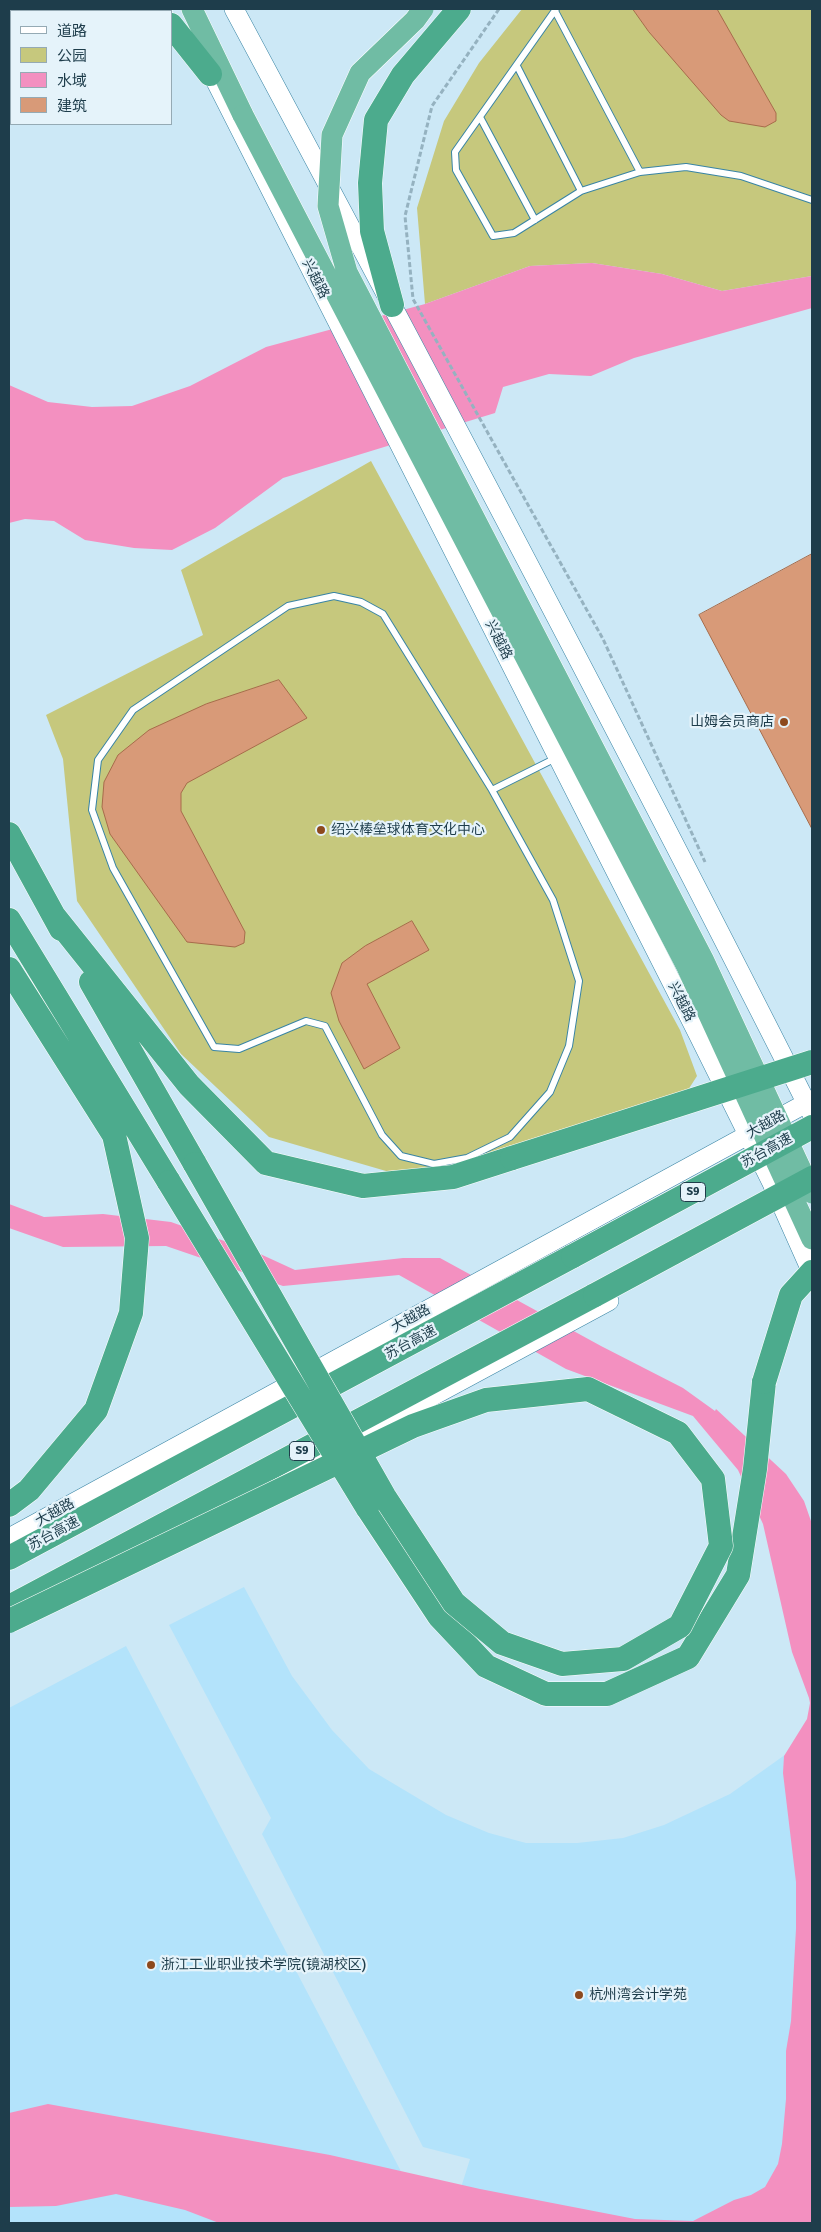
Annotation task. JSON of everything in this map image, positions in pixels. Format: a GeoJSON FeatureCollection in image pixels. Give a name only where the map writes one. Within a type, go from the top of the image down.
{"type":"FeatureCollection","features":[{"type":"Feature","properties":{"kind":"highway"},"geometry":{"type":"LineString","coordinates":[[192,9],[247,124],[687,967],[812,1239]]}},
{"type":"Feature","properties":{"kind":"highway"},"geometry":{"type":"LineString","coordinates":[[423,9],[415,20],[360,73],[332,135],[328,206],[347,272],[703,959],[812,1192]]}},
{"type":"Feature","properties":{"kind":"highway"},"geometry":{"type":"LineString","coordinates":[[403,302],[372,231],[370,183],[376,120],[403,75],[459,9]]}},
{"type":"Feature","properties":{"kind":"highway"},"geometry":{"type":"LineString","coordinates":[[172,26],[210,74]]}},
{"type":"Feature","properties":{"kind":"highway"},"geometry":{"type":"LineString","coordinates":[[9,834],[54,916],[331,1402],[345,1428],[350,1436],[355,1445],[360,1453],[384,1496],[454,1603],[502,1643],[562,1664],[623,1659],[680,1626],[721,1546],[713,1479],[678,1433],[588,1389],[486,1400],[413,1426],[360,1452],[350,1456],[342,1461],[9,1621]]}},
{"type":"Feature","properties":{"kind":"highway"},"geometry":{"type":"LineString","coordinates":[[54,916],[189,1084],[266,1163],[363,1186],[453,1177],[812,1062]]}},
{"type":"Feature","properties":{"kind":"highway"},"geometry":{"type":"LineString","coordinates":[[9,920],[368,1507],[438,1616],[486,1666],[546,1694],[607,1694],[688,1657],[738,1575],[755,1469],[764,1382],[792,1295],[812,1272]]}},
{"type":"Feature","properties":{"kind":"highway"},"geometry":{"type":"LineString","coordinates":[[9,968],[114,1135],[137,1238],[132,1313],[96,1410],[29,1490],[9,1505]]}},
{"type":"Feature","properties":{"kind":"highway","name":"苏台高速"},"geometry":{"type":"LineString","coordinates":[[9,1558],[812,1127]]}},
{"type":"Feature","properties":{"kind":"highway","name":"S9"},"geometry":{"type":"LineString","coordinates":[[9,1607],[812,1178]]}},
{"type":"Feature","properties":{"kind":"main road","name":"兴越路"},"geometry":{"type":"LineString","coordinates":[[183,9],[210,74],[748,1135],[812,1272]]}},
{"type":"Feature","properties":{"kind":"main road"},"geometry":{"type":"LineString","coordinates":[[234,9],[403,302],[461,436],[810,1106]]}},
{"type":"Feature","properties":{"kind":"main road","name":"大越路"},"geometry":{"type":"LineString","coordinates":[[9,1538],[748,1135],[810,1106]]}},
{"type":"Feature","properties":{"kind":"main road"},"geometry":{"type":"LineString","coordinates":[[9,1625],[812,1192]]}},
{"type":"Feature","properties":{"kind":"lane"},"geometry":{"type":"LineString","coordinates":[[640,172],[556,10],[481,119],[455,152],[456,170],[493,236],[514,233],[582,192],[640,172],[686,167],[732,174],[812,200]]}},
{"type":"Feature","properties":{"kind":"lane"},"geometry":{"type":"LineString","coordinates":[[517,66],[582,192]]}},
{"type":"Feature","properties":{"kind":"lane"},"geometry":{"type":"LineString","coordinates":[[481,119],[536,220]]}},
{"type":"Feature","properties":{"kind":"lane"},"geometry":{"type":"LineString","coordinates":[[334,596],[361,602],[384,614],[419,668],[492,790],[553,900],[579,981],[569,1046],[550,1092],[510,1138],[467,1158],[434,1164],[401,1156],[382,1135],[325,1026],[306,1021],[238,1048],[214,1047],[113,868],[92,810],[98,760],[133,710],[288,606],[334,596]]}},
{"type":"Feature","properties":{"kind":"lane"},"geometry":{"type":"LineString","coordinates":[[492,790],[558,758]]}},
{"type":"Feature","properties":{"kind":"path"},"geometry":{"type":"LineString","coordinates":[[499,9],[432,106],[405,216],[403,302],[484,427],[603,639],[708,868]]}},
{"type":"Feature","properties":{"kind":"shaded area","name":"杭州湾会计学苑"},"geometry":{"type":"Polygon","coordinates":[[[244,1587],[292,1676],[332,1730],[369,1769],[446,1815],[489,1833],[526,1843],[577,1843],[623,1838],[664,1825],[730,1794],[796,1747],[812,2223],[568,2223],[458,2197],[470,2159],[423,2147],[262,1834],[271,1818],[169,1625],[244,1587]]]}},
{"type":"Feature","properties":{"kind":"shaded area","name":"浙江工业职业技术学院(镜湖校区)"},"geometry":{"type":"Polygon","coordinates":[[[126,1646],[428,2223],[9,2223],[9,1708],[126,1646]]]}},
{"type":"Feature","properties":{"kind":"green space"},"geometry":{"type":"Polygon","coordinates":[[[522,9],[812,9],[812,276],[722,291],[662,274],[592,263],[530,266],[425,304],[417,208],[444,121],[479,63],[522,9]]]}},
{"type":"Feature","properties":{"kind":"green space","name":"绍兴棒垒球体育文化中心"},"geometry":{"type":"Polygon","coordinates":[[[371,461],[680,1030],[697,1076],[688,1090],[443,1169],[386,1171],[269,1137],[181,1054],[77,901],[63,759],[46,715],[203,635],[181,570],[371,461]]]}},
{"type":"Feature","properties":{"kind":"water"},"geometry":{"type":"Polygon","coordinates":[[[592,263],[662,274],[722,291],[812,276],[812,308],[634,358],[591,376],[549,374],[503,387],[495,413],[283,478],[215,528],[172,550],[134,548],[85,540],[54,521],[25,519],[9,523],[9,385],[48,402],[92,407],[132,406],[190,386],[266,347],[425,304],[530,266],[592,263]]]}},
{"type":"Feature","properties":{"kind":"water"},"geometry":{"type":"Polygon","coordinates":[[[9,1204],[44,1217],[103,1214],[171,1222],[258,1253],[295,1270],[403,1258],[440,1258],[601,1346],[683,1388],[715,1411],[716,1409],[786,1474],[804,1501],[812,1524],[812,2223],[219,2223],[185,2210],[116,2194],[56,2206],[9,2207],[9,2113],[48,2104],[330,2155],[480,2189],[635,2219],[693,2221],[765,2187],[778,2164],[782,2144],[786,2099],[786,2051],[791,2021],[796,1929],[796,1882],[783,1773],[784,1756],[807,1719],[810,1703],[792,1652],[763,1524],[738,1470],[693,1416],[566,1369],[399,1275],[283,1286],[166,1246],[63,1247],[9,1228],[9,1204]]]}},
{"type":"Feature","properties":{"kind":"building"},"geometry":{"type":"Polygon","coordinates":[[[633,9],[717,9],[776,113],[776,121],[765,127],[729,121],[721,115],[649,32],[633,9]]]}},
{"type":"Feature","properties":{"kind":"building","name":"山姆会员商店"},"geometry":{"type":"Polygon","coordinates":[[[812,554],[812,829],[699,615],[812,554]]]}},
{"type":"Feature","properties":{"kind":"building"},"geometry":{"type":"Polygon","coordinates":[[[279,680],[307,718],[187,783],[181,793],[181,811],[245,932],[244,943],[235,947],[187,942],[110,834],[102,807],[104,782],[118,755],[149,730],[206,704],[279,680]]]}},
{"type":"Feature","properties":{"kind":"building"},"geometry":{"type":"Polygon","coordinates":[[[412,921],[429,950],[367,984],[400,1048],[364,1069],[339,1021],[331,993],[342,963],[365,946],[412,921]]]}},
{"type":"Feature","properties":{"kind":"place","name":"山姆会员商店"},"geometry":{"type":"Point","coordinates":[784,722]}},
{"type":"Feature","properties":{"kind":"place","name":"绍兴棒垒球体育文化中心"},"geometry":{"type":"Point","coordinates":[321,830]}},
{"type":"Feature","properties":{"kind":"place","name":"浙江工业职业技术学院(镜湖校区)"},"geometry":{"type":"Point","coordinates":[151,1965]}},
{"type":"Feature","properties":{"kind":"place","name":"杭州湾会计学苑"},"geometry":{"type":"Point","coordinates":[579,1995]}}]}
